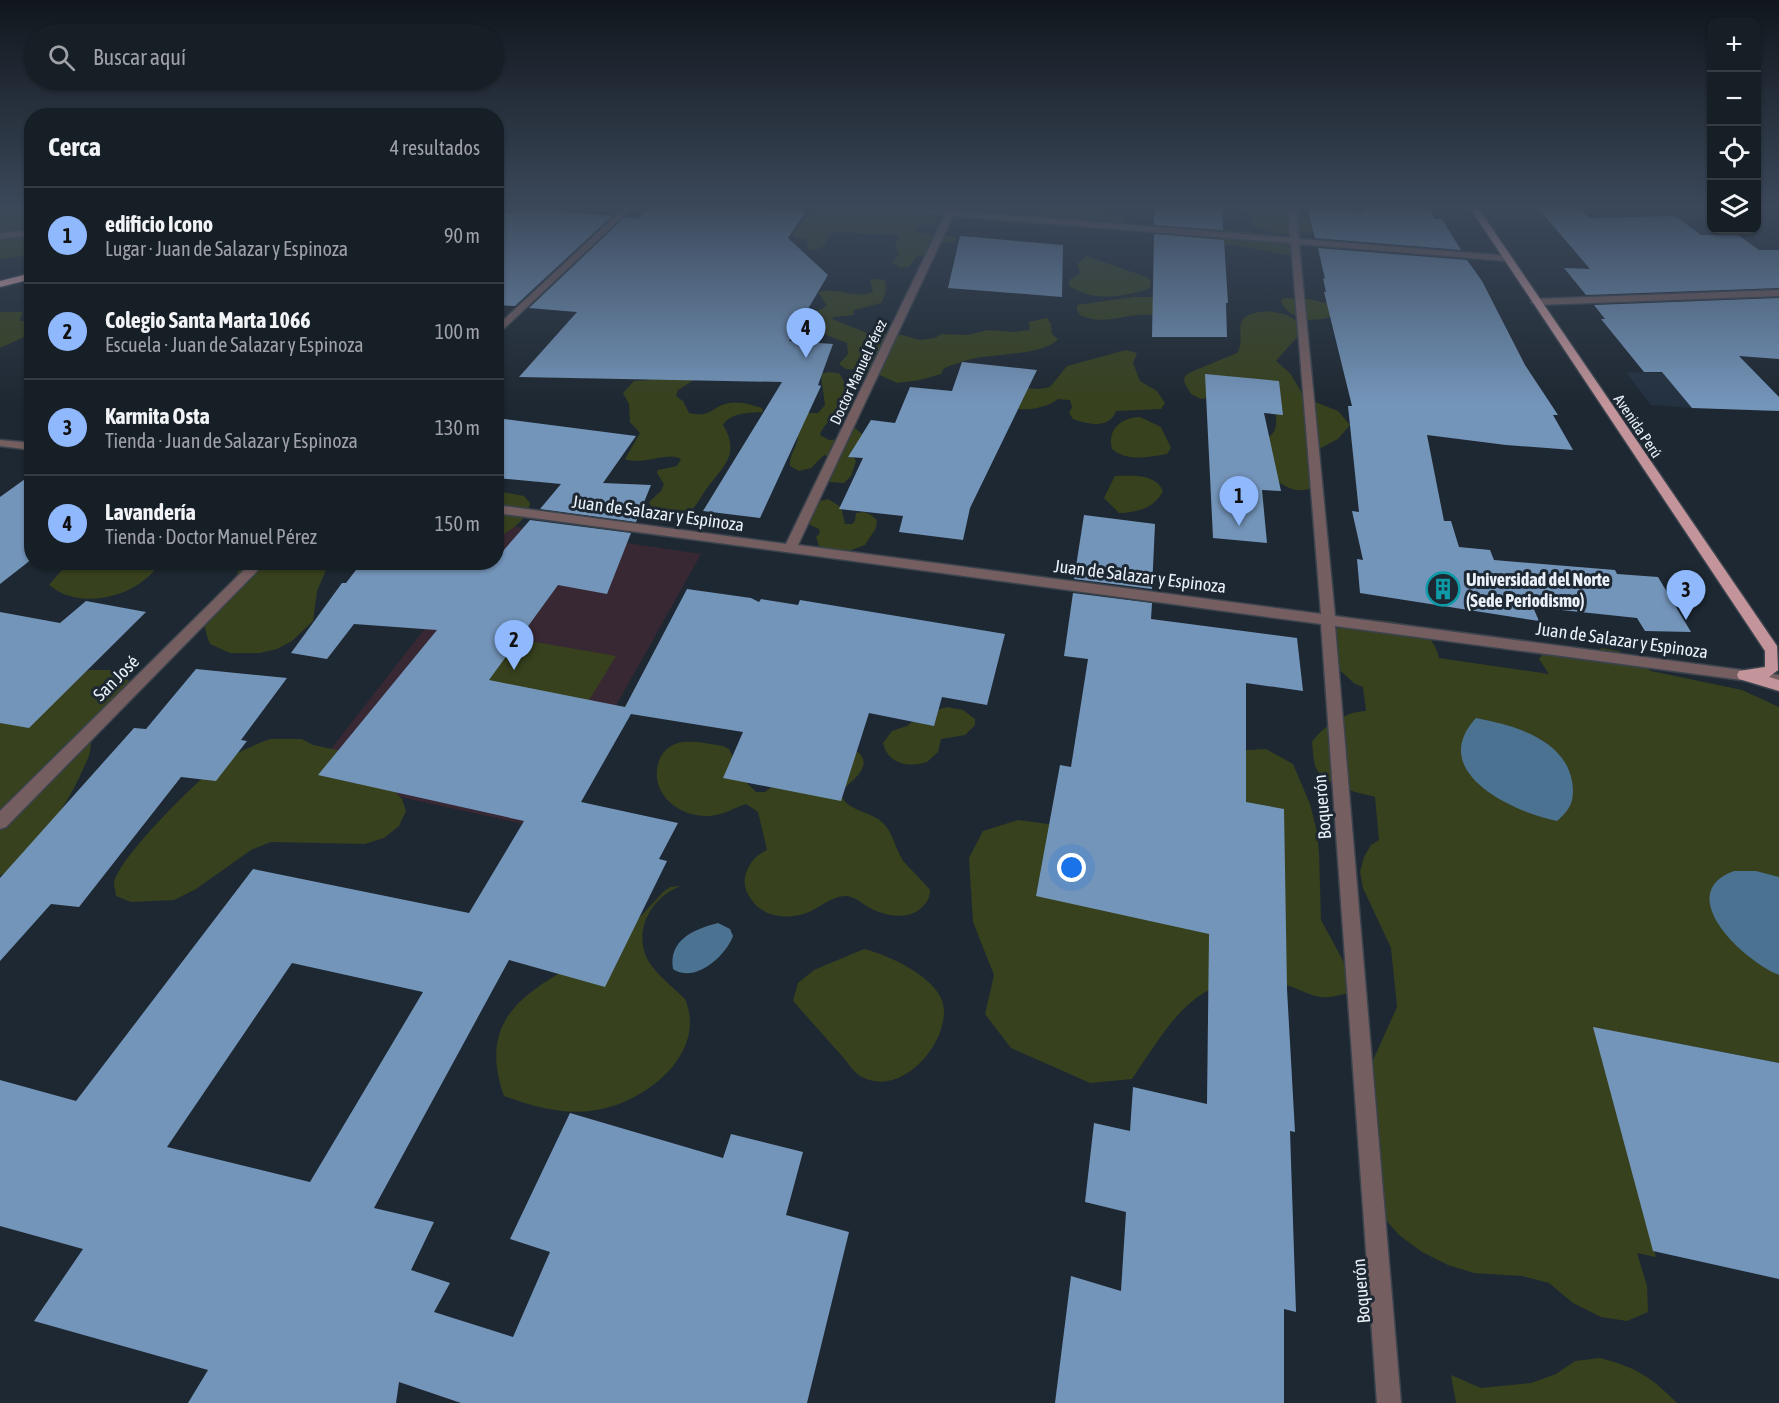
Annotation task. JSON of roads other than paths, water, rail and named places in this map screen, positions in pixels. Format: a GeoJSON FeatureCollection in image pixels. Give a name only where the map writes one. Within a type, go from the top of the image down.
{"type":"FeatureCollection","features":[{"type":"Feature","properties":{"kind":"highway"},"geometry":{"type":"LineString","coordinates":[[0,284],[24,278]]}},
{"type":"Feature","properties":{"kind":"main road","name":"Avenida Perú"},"geometry":{"type":"LineString","coordinates":[[1517,273],[1777,656]]}},
{"type":"Feature","properties":{"kind":"main road"},"geometry":{"type":"LineString","coordinates":[[1744,675],[1762,674],[1770,670],[1777,656]]}},
{"type":"Feature","properties":{"kind":"main road"},"geometry":{"type":"LineString","coordinates":[[1744,675],[1779,686]]}},
{"type":"Feature","properties":{"kind":"street"},"geometry":{"type":"LineString","coordinates":[[504,325],[559,273]]}},
{"type":"Feature","properties":{"kind":"street","name":"Doctor Manuel Pérez"},"geometry":{"type":"LineString","coordinates":[[790,549],[922,273]]}},
{"type":"Feature","properties":{"kind":"street","name":"Boquerón"},"geometry":{"type":"LineString","coordinates":[[1298,273],[1328,619],[1389,1403]]}},
{"type":"Feature","properties":{"kind":"street"},"geometry":{"type":"LineString","coordinates":[[1536,302],[1779,293]]}},
{"type":"Feature","properties":{"kind":"street"},"geometry":{"type":"LineString","coordinates":[[0,443],[24,446]]}},
{"type":"Feature","properties":{"kind":"street","name":"Juan de Salazar y Espinoza"},"geometry":{"type":"LineString","coordinates":[[504,510],[1779,680]]}},
{"type":"Feature","properties":{"kind":"street","name":"San José"},"geometry":{"type":"LineString","coordinates":[[0,822],[252,570]]}},
{"type":"Feature","properties":{"kind":"water"},"geometry":{"type":"Polygon","coordinates":[[[1476,718],[1505,725],[1534,736],[1559,754],[1567,766],[1573,794],[1569,808],[1557,821],[1519,809],[1499,799],[1481,786],[1468,772],[1461,756],[1463,738],[1476,718]]]}},
{"type":"Feature","properties":{"kind":"water"},"geometry":{"type":"Polygon","coordinates":[[[1734,871],[1756,871],[1779,877],[1779,975],[1765,968],[1733,942],[1720,927],[1712,911],[1710,895],[1716,882],[1734,871]]]}},
{"type":"Feature","properties":{"kind":"water"},"geometry":{"type":"Polygon","coordinates":[[[718,923],[730,929],[733,936],[716,960],[699,971],[690,973],[681,973],[673,969],[675,950],[679,943],[692,933],[718,923]]]}},
{"type":"Feature","properties":{"kind":"place","name":"Lavandería"},"geometry":{"type":"Point","coordinates":[806,358]}},
{"type":"Feature","properties":{"kind":"place","name":"edificio Icono"},"geometry":{"type":"Point","coordinates":[1239,526]}},
{"type":"Feature","properties":{"kind":"place","name":"Universidad del Norte (Sede Periodismo)"},"geometry":{"type":"Point","coordinates":[1443,589]}},
{"type":"Feature","properties":{"kind":"place","name":"Karmita Osta"},"geometry":{"type":"Point","coordinates":[1686,620]}},
{"type":"Feature","properties":{"kind":"place","name":"Colegio Santa Marta 1066"},"geometry":{"type":"Point","coordinates":[514,670]}}]}
